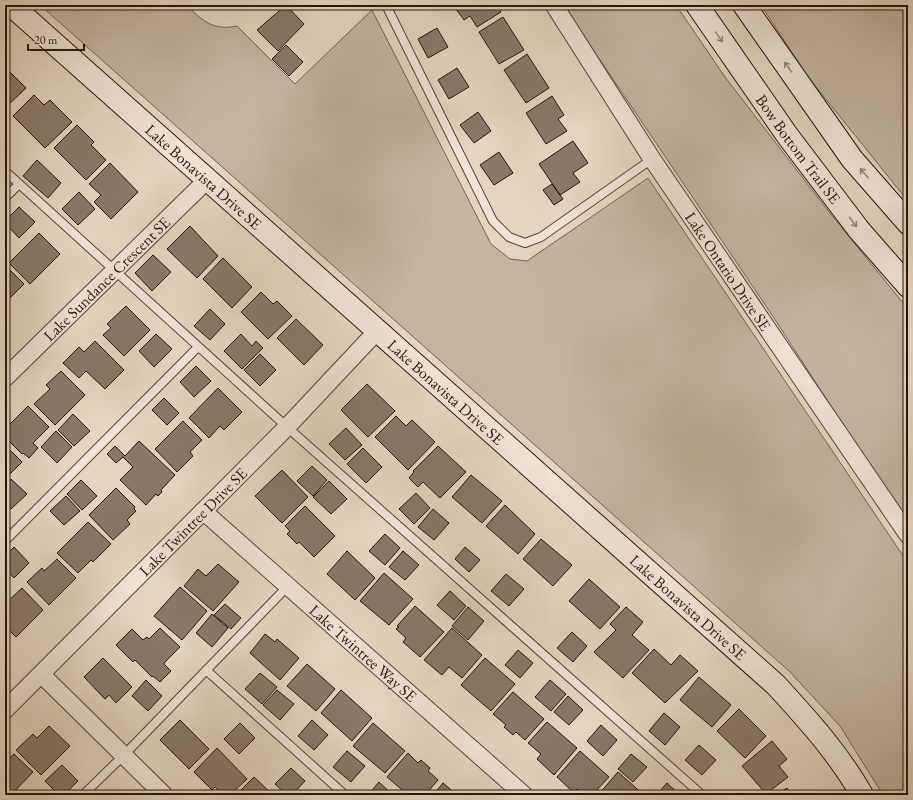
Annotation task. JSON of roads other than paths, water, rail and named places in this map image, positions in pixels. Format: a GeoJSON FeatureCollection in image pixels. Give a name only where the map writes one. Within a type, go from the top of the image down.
{"type":"FeatureCollection","features":[{"type":"Feature","properties":{"kind":"street","name":"Lake Ontario Drive SE"},"geometry":{"type":"LineString","coordinates":[[554,5],[652,159],[908,535]]}},
{"type":"Feature","properties":{"kind":"street","name":"Bow Bottom Trail SE"},"geometry":{"type":"LineString","coordinates":[[697,5],[792,141],[859,230],[908,286]]}},
{"type":"Feature","properties":{"kind":"street"},"geometry":{"type":"LineString","coordinates":[[744,5],[852,159],[908,223]]}},
{"type":"Feature","properties":{"kind":"street","name":"Lake Bonavista Drive SE"},"geometry":{"type":"LineString","coordinates":[[10,11],[208,179],[776,685],[814,726],[848,769],[862,795]]}},
{"type":"Feature","properties":{"kind":"street","name":"Lake Sundance Crescent SE"},"geometry":{"type":"LineString","coordinates":[[5,378],[208,179]]}},
{"type":"Feature","properties":{"kind":"street","name":"Lake Twintree Drive SE"},"geometry":{"type":"LineString","coordinates":[[5,710],[42,675],[287,427],[377,331]]}},
{"type":"Feature","properties":{"kind":"street","name":"Lake Twintree Way SE"},"geometry":{"type":"LineString","coordinates":[[203,511],[286,587],[524,795]]}},
{"type":"Feature","properties":{"kind":"street"},"geometry":{"type":"LineString","coordinates":[[42,675],[164,795]]}},
{"type":"Feature","properties":{"kind":"lane"},"geometry":{"type":"LineString","coordinates":[[386,5],[493,221],[509,237],[525,243],[541,237],[652,159]]}},
{"type":"Feature","properties":{"kind":"lane"},"geometry":{"type":"LineString","coordinates":[[5,171],[114,272],[287,427],[702,795]]}},
{"type":"Feature","properties":{"kind":"lane"},"geometry":{"type":"LineString","coordinates":[[5,198],[19,184]]}},
{"type":"Feature","properties":{"kind":"lane"},"geometry":{"type":"LineString","coordinates":[[5,541],[198,347]]}},
{"type":"Feature","properties":{"kind":"lane"},"geometry":{"type":"LineString","coordinates":[[83,795],[124,755],[286,587]]}},
{"type":"Feature","properties":{"kind":"lane"},"geometry":{"type":"LineString","coordinates":[[206,670],[344,795]]}}]}
